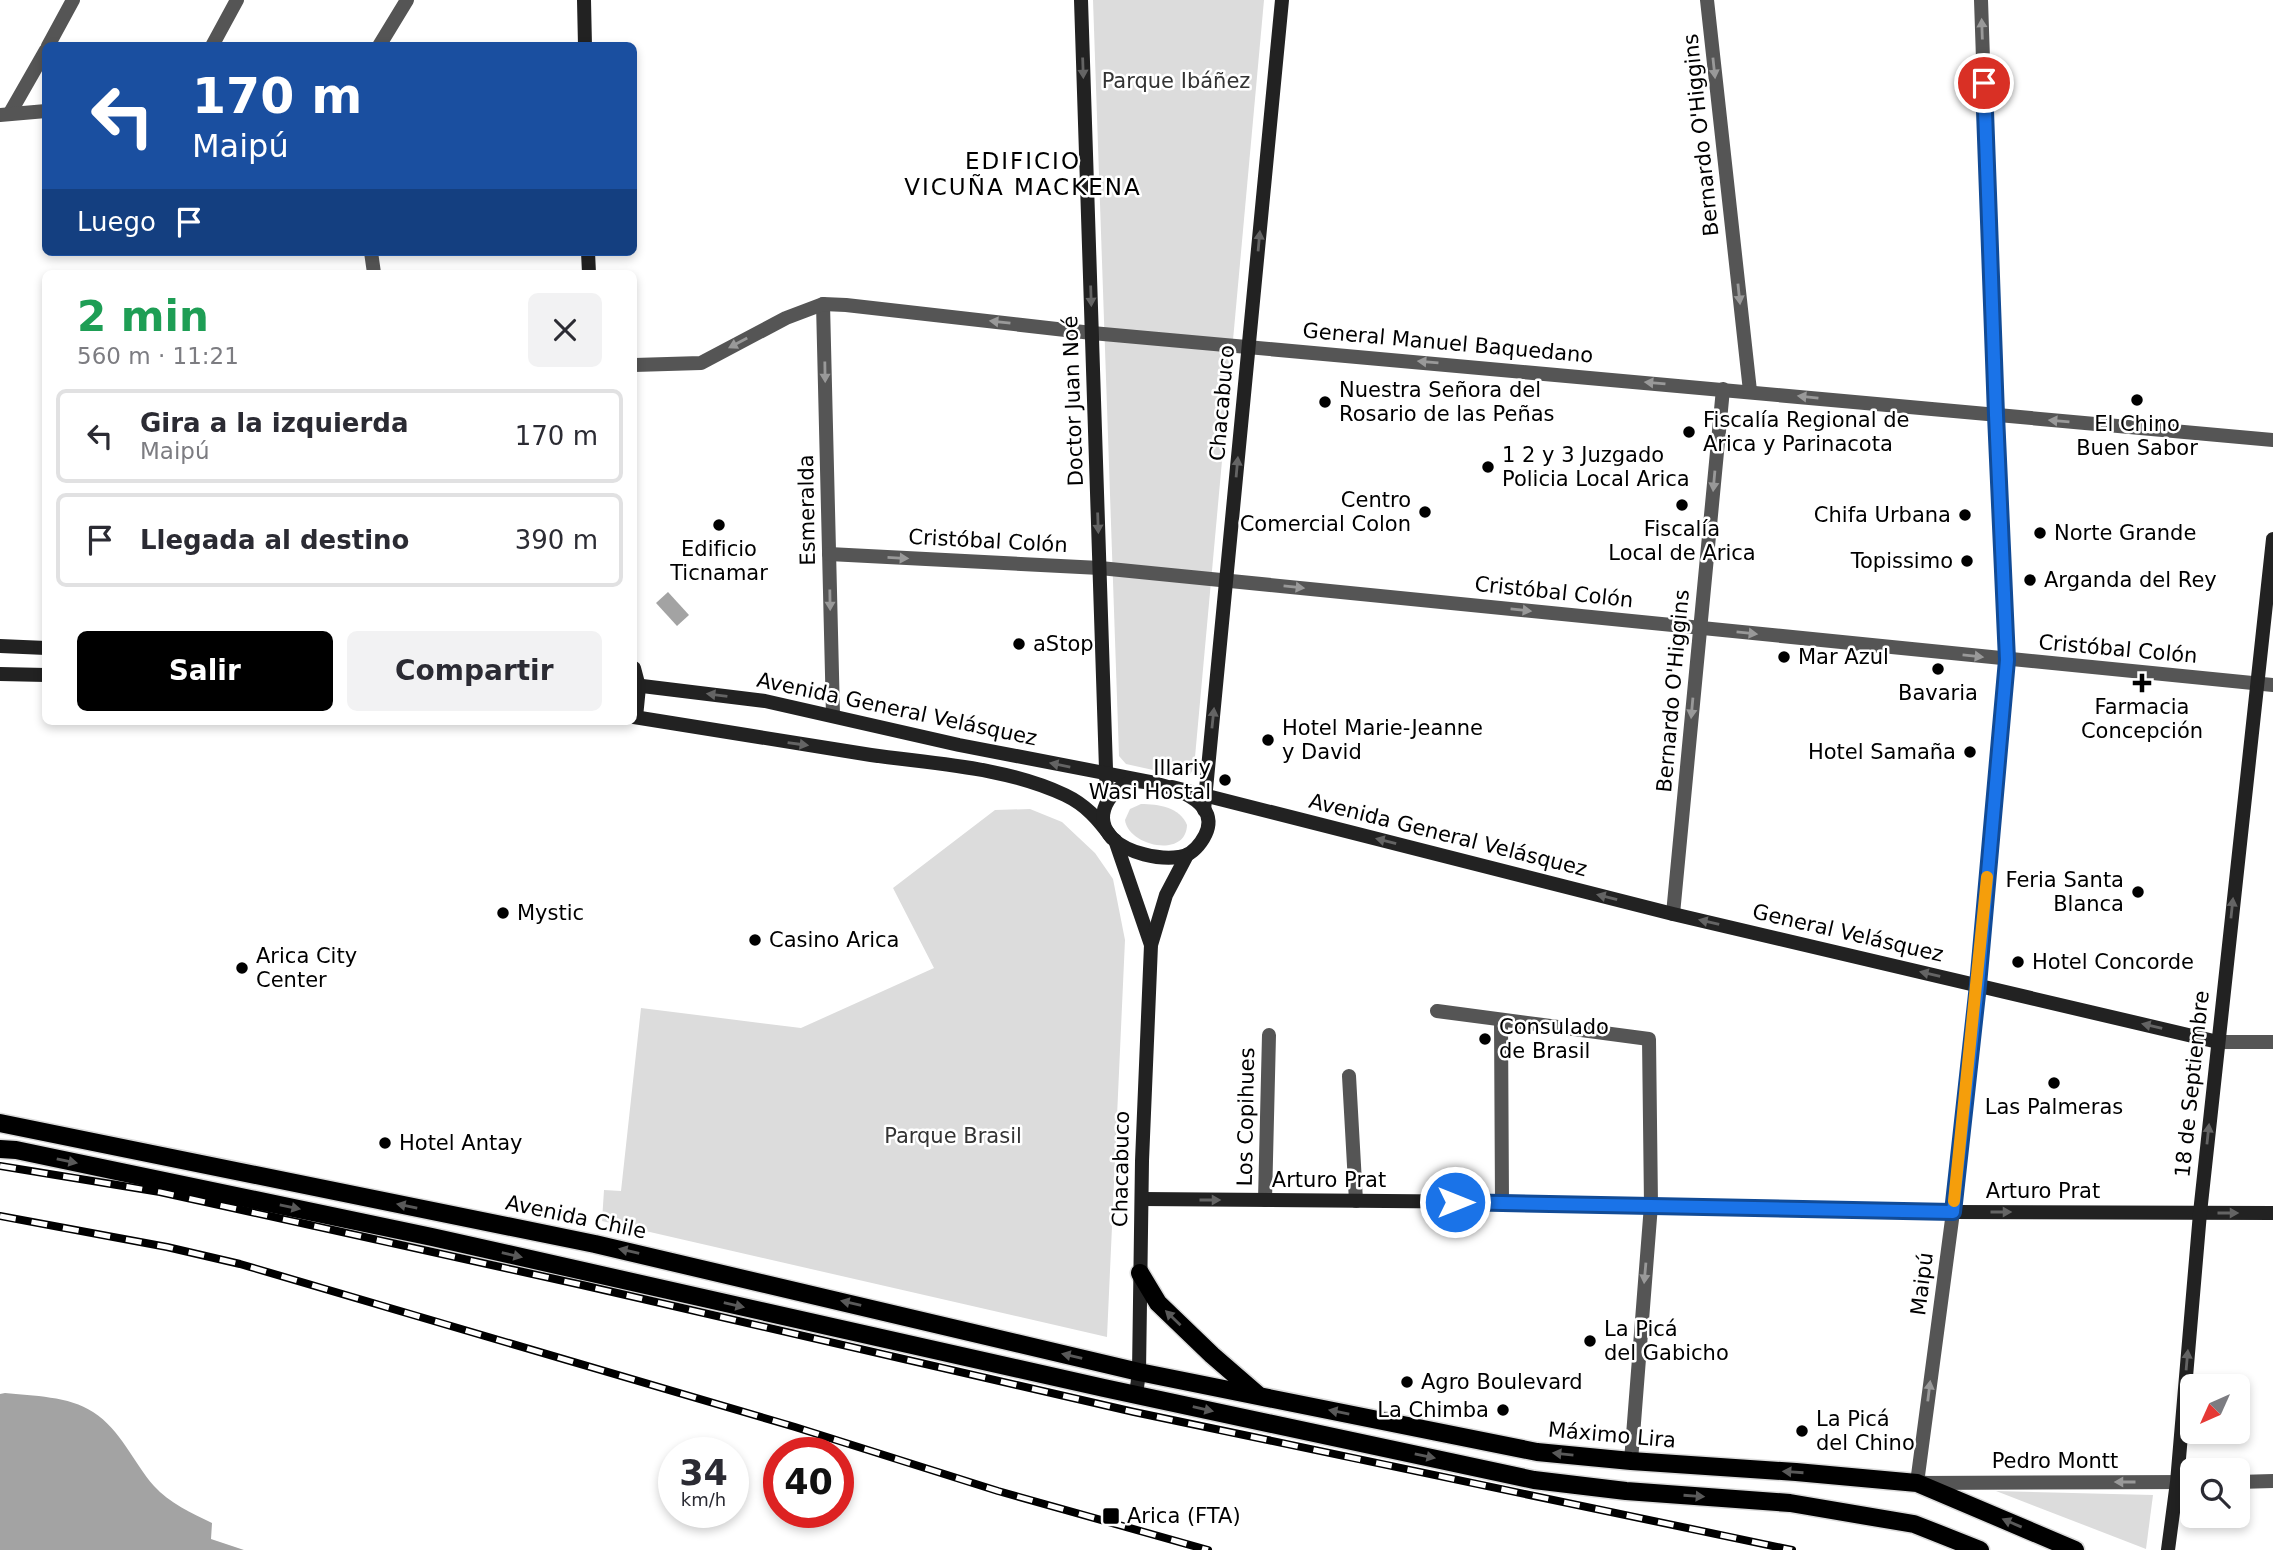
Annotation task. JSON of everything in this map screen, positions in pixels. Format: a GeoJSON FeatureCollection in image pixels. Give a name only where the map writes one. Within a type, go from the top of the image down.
{"type":"FeatureCollection","features":[{"type":"Feature","properties":{"kind":"main road","name":"Avenida Chile"},"geometry":{"type":"LineString","coordinates":[[0,1123],[547,1234],[780,1286],[1139,1372]]}},
{"type":"Feature","properties":{"kind":"main road"},"geometry":{"type":"LineString","coordinates":[[0,1149],[16,1150],[543,1262],[1136,1395],[1534,1480],[1626,1491],[1790,1503],[1914,1524],[1980,1550]]}},
{"type":"Feature","properties":{"kind":"main road"},"geometry":{"type":"LineString","coordinates":[[543,1262],[547,1234]]}},
{"type":"Feature","properties":{"kind":"main road"},"geometry":{"type":"LineString","coordinates":[[1140,1273],[1158,1303],[1260,1396]]}},
{"type":"Feature","properties":{"kind":"main road","name":"Máximo Lira"},"geometry":{"type":"LineString","coordinates":[[1139,1372],[1537,1452],[1917,1483],[2075,1550]]}},
{"type":"Feature","properties":{"kind":"street"},"geometry":{"type":"LineString","coordinates":[[50,42],[73,0]]}},
{"type":"Feature","properties":{"kind":"street"},"geometry":{"type":"LineString","coordinates":[[214,42],[237,0]]}},
{"type":"Feature","properties":{"kind":"street"},"geometry":{"type":"LineString","coordinates":[[381,42],[407,0]]}},
{"type":"Feature","properties":{"kind":"street"},"geometry":{"type":"LineString","coordinates":[[584,0],[584,42]]}},
{"type":"Feature","properties":{"kind":"street","name":"Doctor Juan Noé"},"geometry":{"type":"LineString","coordinates":[[1081,0],[1107,800]]}},
{"type":"Feature","properties":{"kind":"street","name":"Chacabuco"},"geometry":{"type":"LineString","coordinates":[[1204,810],[1282,0]]}},
{"type":"Feature","properties":{"kind":"street","name":"Bernardo O'Higgins"},"geometry":{"type":"LineString","coordinates":[[1707,0],[1750,391]]}},
{"type":"Feature","properties":{"kind":"street","name":"Maipú"},"geometry":{"type":"LineString","coordinates":[[1917,1483],[1953,1212],[1978,985],[2007,660],[1982,0]]}},
{"type":"Feature","properties":{"kind":"street"},"geometry":{"type":"LineString","coordinates":[[5,114],[42,56]]}},
{"type":"Feature","properties":{"kind":"street"},"geometry":{"type":"LineString","coordinates":[[5,114],[42,111]]}},
{"type":"Feature","properties":{"kind":"street","name":"General Manuel Baquedano"},"geometry":{"type":"LineString","coordinates":[[637,365],[701,363],[786,318],[824,304],[846,305],[1092,333],[2273,440]]}},
{"type":"Feature","properties":{"kind":"street","name":"Esmeralda"},"geometry":{"type":"LineString","coordinates":[[824,304],[833,715]]}},
{"type":"Feature","properties":{"kind":"street","name":"Bernardo O'Higgins"},"geometry":{"type":"LineString","coordinates":[[1673,914],[1723,389]]}},
{"type":"Feature","properties":{"kind":"street","name":"18 de Septiembre"},"geometry":{"type":"LineString","coordinates":[[2168,1550],[2177,1482],[2200,1213],[2273,539]]}},
{"type":"Feature","properties":{"kind":"street","name":"Cristóbal Colón"},"geometry":{"type":"LineString","coordinates":[[829,554],[1100,568],[2273,685]]}},
{"type":"Feature","properties":{"kind":"street"},"geometry":{"type":"LineString","coordinates":[[0,646],[42,648]]}},
{"type":"Feature","properties":{"kind":"street"},"geometry":{"type":"LineString","coordinates":[[0,674],[42,675]]}},
{"type":"Feature","properties":{"kind":"street","name":"Avenida General Velásquez"},"geometry":{"type":"LineString","coordinates":[[637,686],[765,701],[959,745],[1151,782]]}},
{"type":"Feature","properties":{"kind":"street","name":"Avenida General Velásquez"},"geometry":{"type":"LineString","coordinates":[[637,717],[1002,774],[1063,795],[1083,806],[1113,839]]}},
{"type":"Feature","properties":{"kind":"street"},"geometry":{"type":"LineString","coordinates":[[1134,781],[1172,787],[1190,796],[1204,810],[1208,819],[1205,834],[1201,842],[1187,855],[1179,858],[1144,854],[1128,849],[1113,839],[1105,827],[1107,800],[1125,784],[1134,781]]}},
{"type":"Feature","properties":{"kind":"street","name":"Avenida General Velásquez"},"geometry":{"type":"LineString","coordinates":[[1172,787],[1673,914]]}},
{"type":"Feature","properties":{"kind":"street","name":"Chacabuco"},"geometry":{"type":"LineString","coordinates":[[1113,839],[1151,945]]}},
{"type":"Feature","properties":{"kind":"street","name":"Chacabuco"},"geometry":{"type":"LineString","coordinates":[[1136,1395],[1139,1372],[1151,945],[1166,895],[1187,855]]}},
{"type":"Feature","properties":{"kind":"street","name":"General Velásquez"},"geometry":{"type":"LineString","coordinates":[[1673,914],[2218,1042]]}},
{"type":"Feature","properties":{"kind":"street"},"geometry":{"type":"LineString","coordinates":[[1437,1011],[1649,1039],[1651,1205],[1631,1461]]}},
{"type":"Feature","properties":{"kind":"street"},"geometry":{"type":"LineString","coordinates":[[1501,1020],[1502,1202]]}},
{"type":"Feature","properties":{"kind":"street","name":"Los Copihues"},"geometry":{"type":"LineString","coordinates":[[1265,1200],[1269,1035]]}},
{"type":"Feature","properties":{"kind":"street"},"geometry":{"type":"LineString","coordinates":[[2218,1042],[2273,1042]]}},
{"type":"Feature","properties":{"kind":"street"},"geometry":{"type":"LineString","coordinates":[[1349,1076],[1356,1201]]}},
{"type":"Feature","properties":{"kind":"street","name":"Arturo Prat"},"geometry":{"type":"LineString","coordinates":[[1142,1199],[1502,1202],[1953,1212],[2273,1213]]}},
{"type":"Feature","properties":{"kind":"street","name":"Pedro Montt"},"geometry":{"type":"LineString","coordinates":[[1917,1483],[2177,1482]]}},
{"type":"Feature","properties":{"kind":"street"},"geometry":{"type":"LineString","coordinates":[[2250,1482],[2273,1482]]}},
{"type":"Feature","properties":{"kind":"green space","name":"Parque Ibáñez"},"geometry":{"type":"Polygon","coordinates":[[[1093,0],[1264,0],[1194,768],[1189,776],[1185,777],[1126,764],[1119,756],[1093,0]]]}},
{"type":"Feature","properties":{"kind":"green space"},"geometry":{"type":"Polygon","coordinates":[[[1141,804],[1174,810],[1187,825],[1184,836],[1168,845],[1157,845],[1136,837],[1128,829],[1125,820],[1130,809],[1141,804]]]}},
{"type":"Feature","properties":{"kind":"green space","name":"Parque Brasil"},"geometry":{"type":"Polygon","coordinates":[[[1030,809],[1062,822],[1095,853],[1113,879],[1125,940],[1107,1337],[602,1221],[604,1190],[621,1191],[641,1008],[801,1028],[934,968],[893,888],[995,810],[1030,809]]]}},
{"type":"Feature","properties":{"kind":"green space"},"geometry":{"type":"Polygon","coordinates":[[[1996,1491],[2153,1495],[2146,1549],[1996,1491]]]}},
{"type":"Feature","properties":{"kind":"shaded area"},"geometry":{"type":"Polygon","coordinates":[[[668,592],[689,615],[677,626],[656,603],[668,592]]]}},
{"type":"Feature","properties":{"kind":"shaded area"},"geometry":{"type":"Polygon","coordinates":[[[0,1394],[62,1400],[93,1412],[111,1428],[160,1492],[181,1507],[212,1523],[211,1539],[244,1550],[0,1550],[0,1394]]]}},
{"type":"Feature","properties":{"kind":"railway"},"geometry":{"type":"LineString","coordinates":[[0,1166],[160,1192],[582,1285],[1134,1412],[1792,1550]]}},
{"type":"Feature","properties":{"kind":"railway"},"geometry":{"type":"LineString","coordinates":[[0,1216],[167,1247],[240,1264],[795,1427],[998,1491],[1208,1550]]}},
{"type":"Feature","properties":{"kind":"slow traffic"},"geometry":{"type":"LineString","coordinates":[[1954,1201],[1987,877]]}},
{"type":"Feature","properties":{"kind":"place","name":"El Chino Buen Sabor"},"geometry":{"type":"Point","coordinates":[2137,400]}},
{"type":"Feature","properties":{"kind":"place","name":"Nuestra Señora del Rosario de las Peñas"},"geometry":{"type":"Point","coordinates":[1325,402]}},
{"type":"Feature","properties":{"kind":"place","name":"Fiscalía Regional de Arica y Parinacota"},"geometry":{"type":"Point","coordinates":[1689,432]}},
{"type":"Feature","properties":{"kind":"place","name":"1 2 y 3 Juzgado Policia Local Arica"},"geometry":{"type":"Point","coordinates":[1488,467]}},
{"type":"Feature","properties":{"kind":"place","name":"Fiscalía Local de Arica"},"geometry":{"type":"Point","coordinates":[1682,505]}},
{"type":"Feature","properties":{"kind":"place","name":"Centro Comercial Colon"},"geometry":{"type":"Point","coordinates":[1425,512]}},
{"type":"Feature","properties":{"kind":"place","name":"Chifa Urbana"},"geometry":{"type":"Point","coordinates":[1965,515]}},
{"type":"Feature","properties":{"kind":"place","name":"Edificio Ticnamar"},"geometry":{"type":"Point","coordinates":[719,525]}},
{"type":"Feature","properties":{"kind":"place","name":"Norte Grande"},"geometry":{"type":"Point","coordinates":[2040,533]}},
{"type":"Feature","properties":{"kind":"place","name":"Topissimo"},"geometry":{"type":"Point","coordinates":[1967,561]}},
{"type":"Feature","properties":{"kind":"place","name":"Arganda del Rey"},"geometry":{"type":"Point","coordinates":[2030,580]}},
{"type":"Feature","properties":{"kind":"place","name":"aStop"},"geometry":{"type":"Point","coordinates":[1019,644]}},
{"type":"Feature","properties":{"kind":"place","name":"Mar Azul"},"geometry":{"type":"Point","coordinates":[1784,657]}},
{"type":"Feature","properties":{"kind":"place","name":"Bavaria"},"geometry":{"type":"Point","coordinates":[1938,669]}},
{"type":"Feature","properties":{"kind":"place","name":"Farmacia Concepción"},"geometry":{"type":"Point","coordinates":[2142,683]}},
{"type":"Feature","properties":{"kind":"place","name":"Hotel Marie-Jeanne y David"},"geometry":{"type":"Point","coordinates":[1268,740]}},
{"type":"Feature","properties":{"kind":"place","name":"Hotel Samaña"},"geometry":{"type":"Point","coordinates":[1970,752]}},
{"type":"Feature","properties":{"kind":"place","name":"Illariy Wasi Hostal"},"geometry":{"type":"Point","coordinates":[1225,780]}},
{"type":"Feature","properties":{"kind":"place","name":"Feria Santa Blanca"},"geometry":{"type":"Point","coordinates":[2138,892]}},
{"type":"Feature","properties":{"kind":"place","name":"Mystic"},"geometry":{"type":"Point","coordinates":[503,913]}},
{"type":"Feature","properties":{"kind":"place","name":"Casino Arica"},"geometry":{"type":"Point","coordinates":[755,940]}},
{"type":"Feature","properties":{"kind":"place","name":"Hotel Concorde"},"geometry":{"type":"Point","coordinates":[2018,962]}},
{"type":"Feature","properties":{"kind":"place","name":"Arica City Center"},"geometry":{"type":"Point","coordinates":[242,968]}},
{"type":"Feature","properties":{"kind":"place","name":"Consulado de Brasil"},"geometry":{"type":"Point","coordinates":[1485,1039]}},
{"type":"Feature","properties":{"kind":"place","name":"Las Palmeras"},"geometry":{"type":"Point","coordinates":[2054,1083]}},
{"type":"Feature","properties":{"kind":"place","name":"Hotel Antay"},"geometry":{"type":"Point","coordinates":[385,1143]}},
{"type":"Feature","properties":{"kind":"place","name":"La Picá del Gabicho"},"geometry":{"type":"Point","coordinates":[1590,1341]}},
{"type":"Feature","properties":{"kind":"place","name":"Agro Boulevard"},"geometry":{"type":"Point","coordinates":[1407,1382]}},
{"type":"Feature","properties":{"kind":"place","name":"La Chimba"},"geometry":{"type":"Point","coordinates":[1503,1410]}},
{"type":"Feature","properties":{"kind":"place","name":"La Picá del Chino"},"geometry":{"type":"Point","coordinates":[1802,1431]}},
{"type":"Feature","properties":{"kind":"place","name":"Arica (FTA)"},"geometry":{"type":"Point","coordinates":[1111,1516]}},
{"type":"Feature","properties":{"kind":"district","name":"EDIFICIO VICUÑA MACKENA"},"geometry":{"type":"Point","coordinates":[1023,174]}},
{"type":"Feature","properties":{"kind":"route"},"geometry":{"type":"LineString","coordinates":[[1455,1202],[1953,1212],[1978,985],[2007,660],[1984,83]]}}]}
